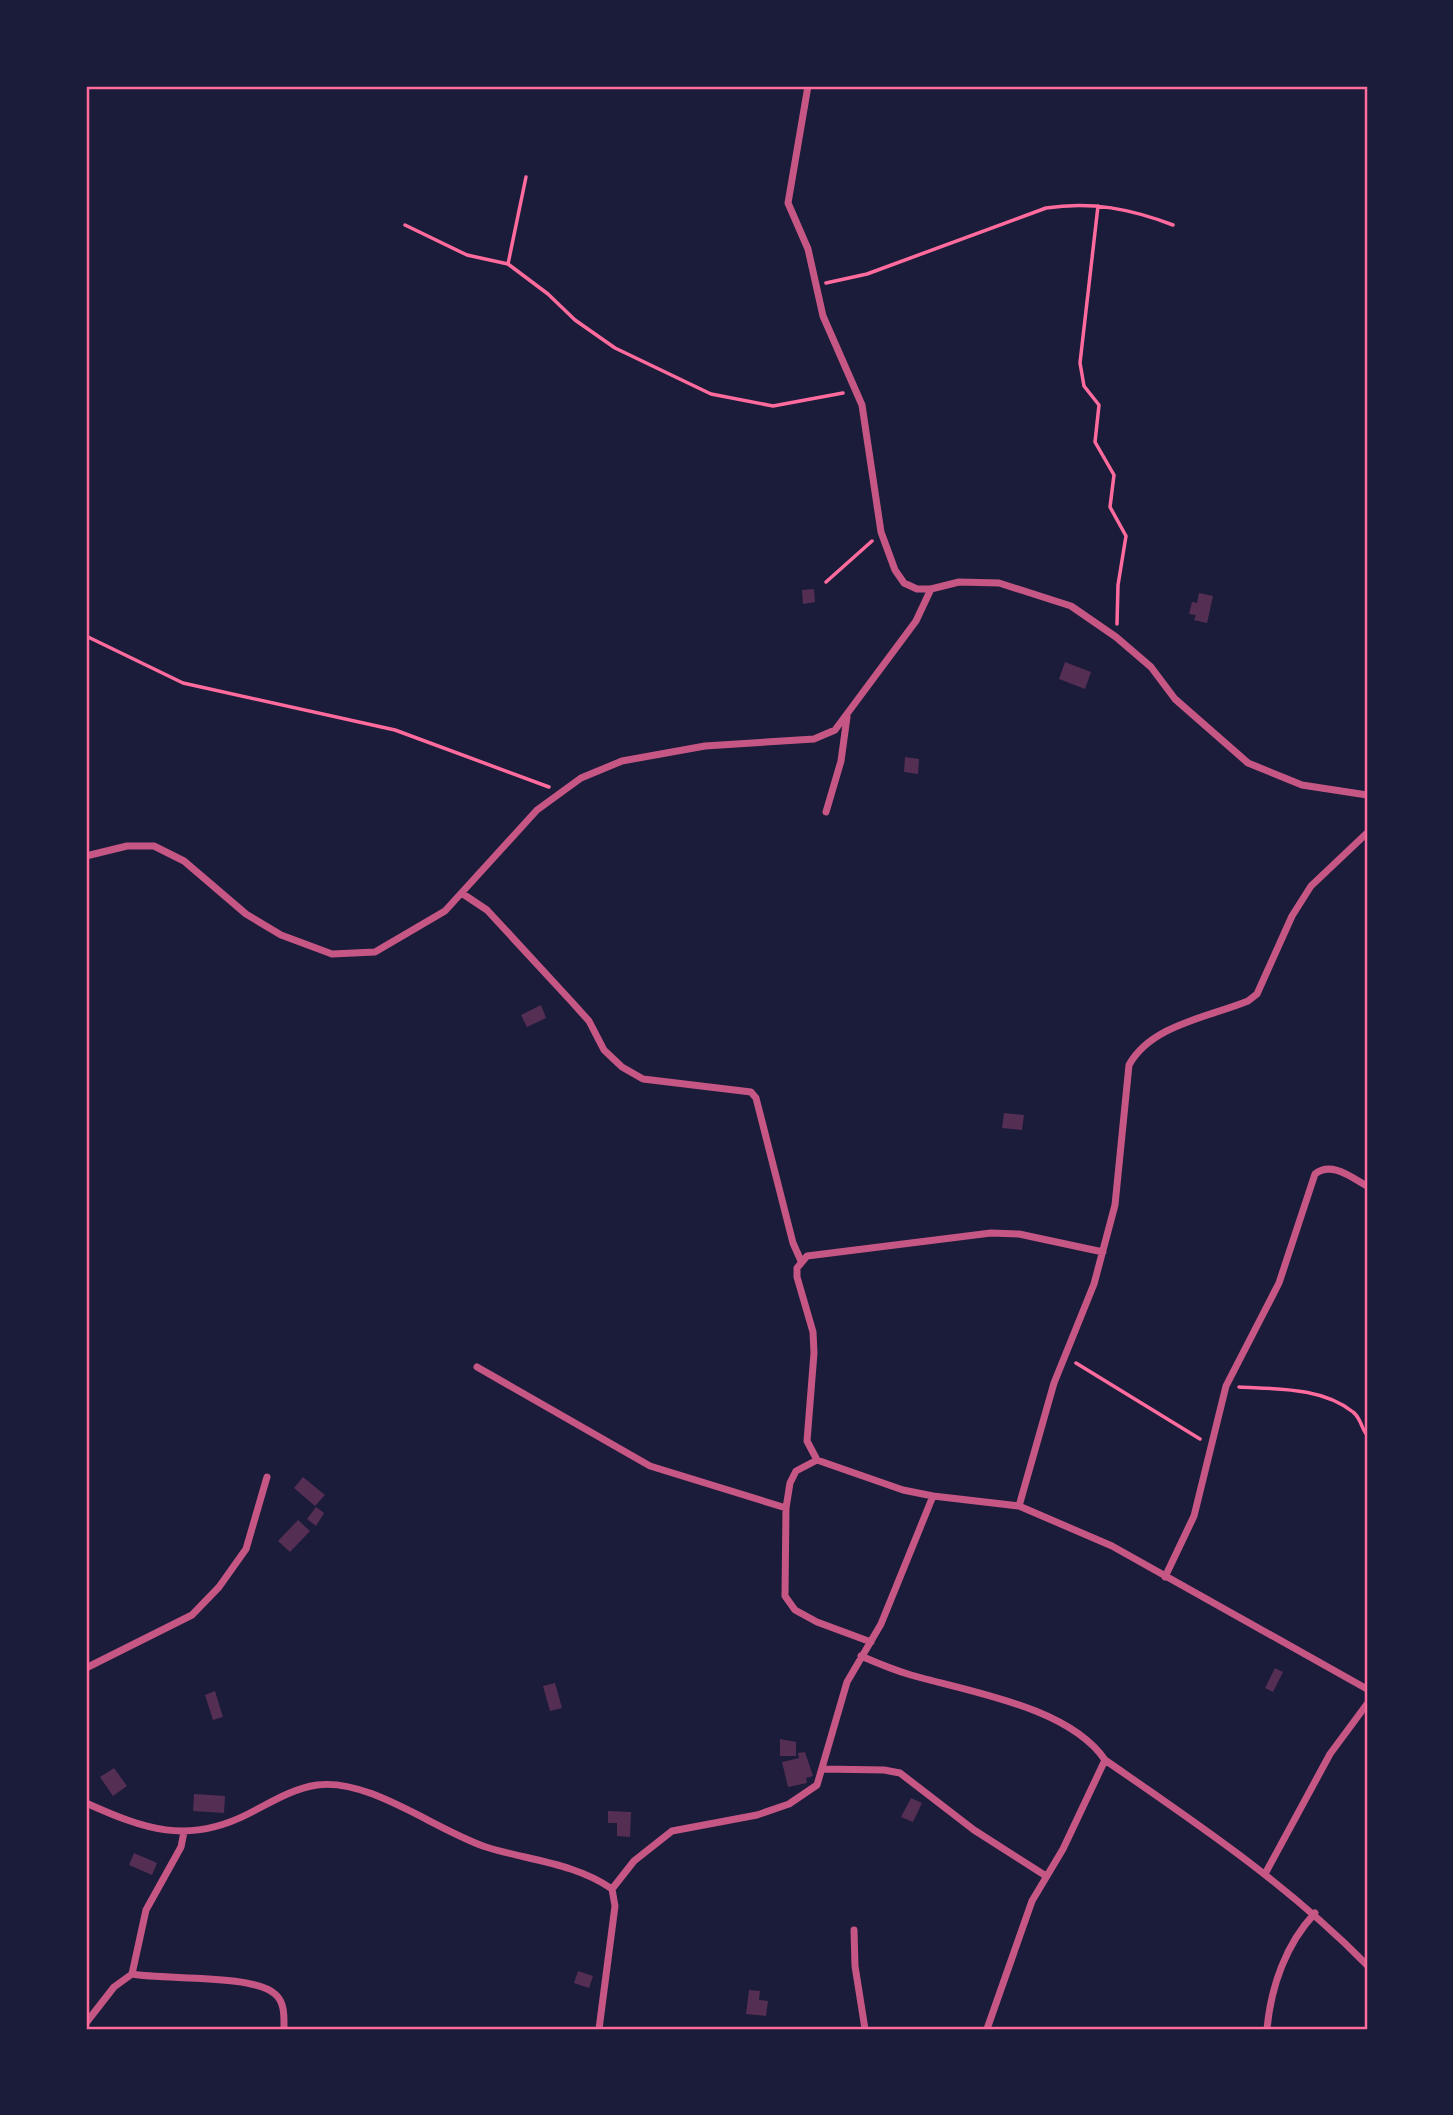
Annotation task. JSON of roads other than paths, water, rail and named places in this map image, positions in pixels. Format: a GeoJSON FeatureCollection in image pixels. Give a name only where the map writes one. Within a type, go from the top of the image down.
{"type":"FeatureCollection","features":[{"type":"Feature","properties":{"kind":"street"},"geometry":{"type":"LineString","coordinates":[[808,86],[788,203],[808,249],[823,316],[855,389],[866,422],[881,532],[895,570],[904,583],[917,589],[931,589],[978,580],[1017,587],[1071,606],[1116,636],[1151,667],[1175,699],[1199,723],[1248,763],[1302,785],[1367,795]]}},
{"type":"Feature","properties":{"kind":"street"},"geometry":{"type":"LineString","coordinates":[[86,856],[127,846],[154,846],[169,851],[246,914],[281,935],[332,954],[375,952],[445,911],[463,894],[489,859],[537,810],[581,778],[622,761],[705,746],[814,739],[835,730],[916,621],[931,589]]}},
{"type":"Feature","properties":{"kind":"street"},"geometry":{"type":"LineString","coordinates":[[827,812],[841,761],[847,716]]}},
{"type":"Feature","properties":{"kind":"street"},"geometry":{"type":"LineString","coordinates":[[1018,1506],[1054,1383],[1084,1316],[1115,1205],[1129,1065],[1138,1049],[1160,1034],[1228,1009],[1256,994],[1292,916],[1311,886],[1367,833]]}},
{"type":"Feature","properties":{"kind":"street"},"geometry":{"type":"LineString","coordinates":[[463,894],[487,911],[571,1001],[589,1021],[604,1050],[622,1067],[643,1079],[751,1092],[756,1098],[793,1243],[801,1261]]}},
{"type":"Feature","properties":{"kind":"street"},"geometry":{"type":"LineString","coordinates":[[1165,1577],[1194,1516],[1226,1386],[1279,1283],[1315,1174],[1322,1168],[1333,1169],[1367,1186]]}},
{"type":"Feature","properties":{"kind":"street"},"geometry":{"type":"LineString","coordinates":[[1103,1252],[1019,1234],[991,1233],[813,1254],[801,1261],[797,1268],[797,1277],[813,1332],[814,1353],[807,1441],[817,1460],[872,1481],[933,1496],[1018,1506],[1112,1546],[1367,1689]]}},
{"type":"Feature","properties":{"kind":"street"},"geometry":{"type":"LineString","coordinates":[[477,1367],[650,1466],[786,1508]]}},
{"type":"Feature","properties":{"kind":"street"},"geometry":{"type":"LineString","coordinates":[[817,1460],[796,1471],[786,1508],[785,1596],[795,1610],[817,1622],[870,1642]]}},
{"type":"Feature","properties":{"kind":"street"},"geometry":{"type":"LineString","coordinates":[[86,1668],[191,1615],[219,1587],[246,1549],[267,1477]]}},
{"type":"Feature","properties":{"kind":"street"},"geometry":{"type":"LineString","coordinates":[[612,1889],[634,1861],[672,1832],[757,1815],[789,1804],[817,1785],[840,1704],[861,1656],[881,1624],[933,1496]]}},
{"type":"Feature","properties":{"kind":"street"},"geometry":{"type":"LineString","coordinates":[[861,1656],[907,1674],[1017,1705],[1082,1737],[1105,1760],[1208,1829],[1315,1913],[1367,1965]]}},
{"type":"Feature","properties":{"kind":"street"},"geometry":{"type":"LineString","coordinates":[[1265,1874],[1330,1754],[1367,1704]]}},
{"type":"Feature","properties":{"kind":"street"},"geometry":{"type":"LineString","coordinates":[[987,2029],[1032,1902],[1063,1849],[1105,1760]]}},
{"type":"Feature","properties":{"kind":"street"},"geometry":{"type":"LineString","coordinates":[[823,1769],[884,1770],[900,1773],[974,1830],[1046,1876]]}},
{"type":"Feature","properties":{"kind":"street"},"geometry":{"type":"LineString","coordinates":[[86,1803],[145,1826],[184,1832],[225,1826],[287,1793],[318,1785],[342,1786],[379,1797],[486,1847],[546,1861],[601,1882],[612,1889],[615,1906],[599,2029]]}},
{"type":"Feature","properties":{"kind":"street"},"geometry":{"type":"LineString","coordinates":[[86,2024],[114,1987],[132,1974],[146,1910],[181,1847],[184,1832]]}},
{"type":"Feature","properties":{"kind":"street"},"geometry":{"type":"LineString","coordinates":[[1267,2029],[1278,1978],[1295,1935],[1315,1913]]}},
{"type":"Feature","properties":{"kind":"street"},"geometry":{"type":"LineString","coordinates":[[854,1930],[855,1966],[865,2029]]}},
{"type":"Feature","properties":{"kind":"street"},"geometry":{"type":"LineString","coordinates":[[132,1974],[259,1985],[275,1994],[282,2004],[284,2029]]}}]}
